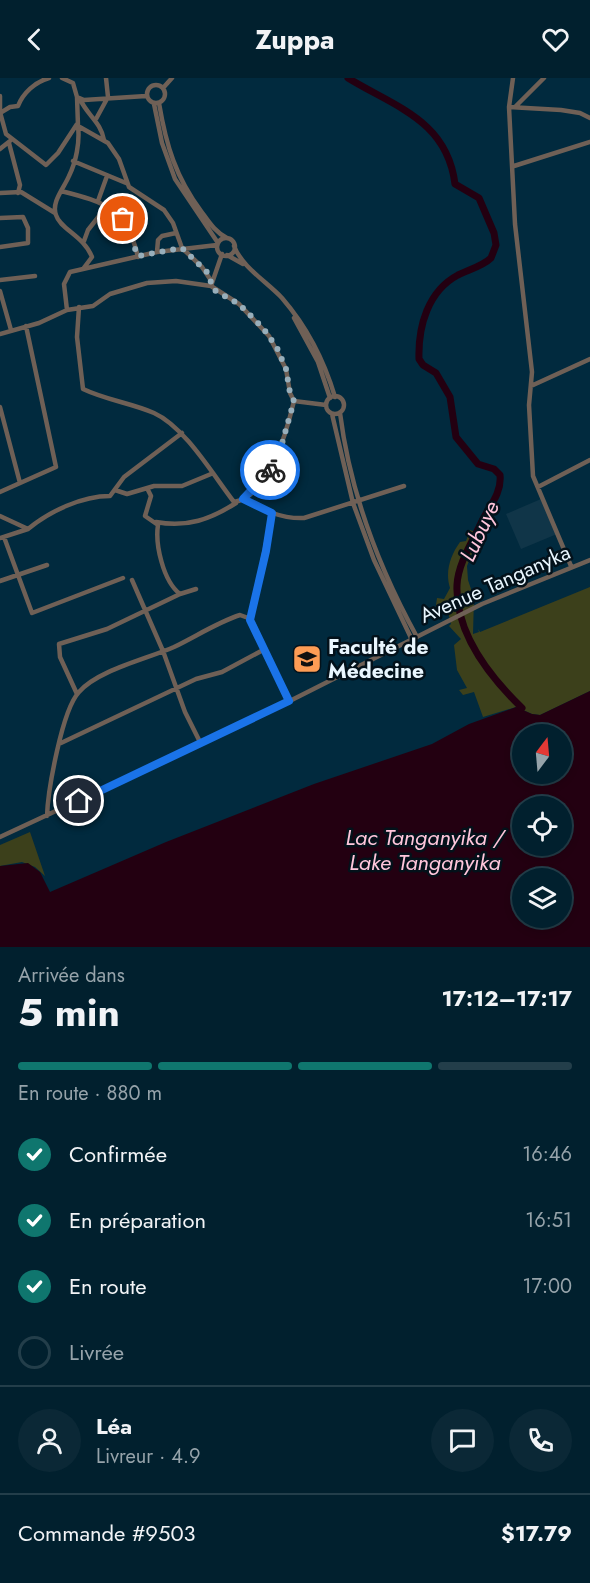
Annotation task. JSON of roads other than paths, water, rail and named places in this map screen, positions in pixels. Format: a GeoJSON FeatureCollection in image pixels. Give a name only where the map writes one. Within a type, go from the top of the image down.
{"type":"FeatureCollection","features":[{"type":"Feature","properties":{"kind":"street"},"geometry":{"type":"LineString","coordinates":[[0,112],[10,106],[18,106],[22,96],[38,82],[48,78]]}},
{"type":"Feature","properties":{"kind":"street"},"geometry":{"type":"LineString","coordinates":[[62,78],[75,81],[85,110],[96,119],[105,140],[116,153],[126,183]]}},
{"type":"Feature","properties":{"kind":"street"},"geometry":{"type":"LineString","coordinates":[[96,119],[108,99],[106,78]]}},
{"type":"Feature","properties":{"kind":"street"},"geometry":{"type":"LineString","coordinates":[[163,88],[172,78]]}},
{"type":"Feature","properties":{"kind":"street"},"geometry":{"type":"LineString","coordinates":[[513,78],[515,224],[532,372],[530,447],[533,476],[571,566]]}},
{"type":"Feature","properties":{"kind":"street"},"geometry":{"type":"LineString","coordinates":[[512,107],[544,78]]}},
{"type":"Feature","properties":{"kind":"street"},"geometry":{"type":"LineString","coordinates":[[146,96],[147,90],[153,86],[163,88]]}},
{"type":"Feature","properties":{"kind":"street"},"geometry":{"type":"LineString","coordinates":[[157,104],[165,97],[163,88]]}},
{"type":"Feature","properties":{"kind":"street"},"geometry":{"type":"LineString","coordinates":[[0,96],[0,112],[10,141],[13,166],[20,185],[18,193]]}},
{"type":"Feature","properties":{"kind":"street"},"geometry":{"type":"LineString","coordinates":[[79,98],[108,99],[146,96],[157,104],[180,181],[213,228],[232,241],[240,258],[282,299],[308,333],[323,363],[333,397]]}},
{"type":"Feature","properties":{"kind":"street"},"geometry":{"type":"LineString","coordinates":[[55,213],[61,191],[70,174],[77,152],[79,98]]}},
{"type":"Feature","properties":{"kind":"street"},"geometry":{"type":"LineString","coordinates":[[157,104],[162,143],[175,179],[224,255],[243,264],[290,313],[318,362],[333,397],[344,404],[340,413],[356,502]]}},
{"type":"Feature","properties":{"kind":"street"},"geometry":{"type":"LineString","coordinates":[[512,107],[561,110],[580,113],[590,118]]}},
{"type":"Feature","properties":{"kind":"street"},"geometry":{"type":"LineString","coordinates":[[10,141],[46,165],[58,153],[77,125]]}},
{"type":"Feature","properties":{"kind":"street"},"geometry":{"type":"LineString","coordinates":[[77,125],[105,140]]}},
{"type":"Feature","properties":{"kind":"street"},"geometry":{"type":"LineString","coordinates":[[0,149],[10,141]]}},
{"type":"Feature","properties":{"kind":"street"},"geometry":{"type":"LineString","coordinates":[[514,166],[590,142]]}},
{"type":"Feature","properties":{"kind":"street"},"geometry":{"type":"LineString","coordinates":[[73,161],[126,183],[164,210],[173,223],[182,248],[202,267],[212,284],[239,304],[269,336],[286,369],[290,393],[294,401],[275,462],[263,480],[243,499],[215,515],[188,525],[156,522],[145,516],[151,496],[147,488]]}},
{"type":"Feature","properties":{"kind":"street"},"geometry":{"type":"LineString","coordinates":[[98,201],[107,176]]}},
{"type":"Feature","properties":{"kind":"street"},"geometry":{"type":"LineString","coordinates":[[61,191],[98,201],[123,219],[138,256]]}},
{"type":"Feature","properties":{"kind":"street"},"geometry":{"type":"LineString","coordinates":[[0,194],[18,193],[37,200],[55,213],[59,220],[84,241],[92,257],[83,269]]}},
{"type":"Feature","properties":{"kind":"street"},"geometry":{"type":"LineString","coordinates":[[84,241],[88,230],[107,206]]}},
{"type":"Feature","properties":{"kind":"street"},"geometry":{"type":"LineString","coordinates":[[0,218],[23,217],[29,237],[28,243],[0,247]]}},
{"type":"Feature","properties":{"kind":"street"},"geometry":{"type":"LineString","coordinates":[[157,252],[158,240],[162,236],[176,233]]}},
{"type":"Feature","properties":{"kind":"street"},"geometry":{"type":"LineString","coordinates":[[67,310],[66,276],[70,272],[157,252],[218,244],[227,238]]}},
{"type":"Feature","properties":{"kind":"street"},"geometry":{"type":"LineString","coordinates":[[212,284],[224,255],[232,252],[234,246]]}},
{"type":"Feature","properties":{"kind":"street"},"geometry":{"type":"LineString","coordinates":[[0,280],[35,276]]}},
{"type":"Feature","properties":{"kind":"street"},"geometry":{"type":"LineString","coordinates":[[0,334],[67,310],[93,306],[110,294],[147,283],[176,281],[212,284]]}},
{"type":"Feature","properties":{"kind":"street"},"geometry":{"type":"LineString","coordinates":[[0,291],[11,330]]}},
{"type":"Feature","properties":{"kind":"street"},"geometry":{"type":"LineString","coordinates":[[79,307],[77,337],[83,389],[118,404],[155,414],[182,433],[211,474],[236,503]]}},
{"type":"Feature","properties":{"kind":"street"},"geometry":{"type":"LineString","coordinates":[[0,492],[54,470],[56,464],[26,326]]}},
{"type":"Feature","properties":{"kind":"street"},"geometry":{"type":"LineString","coordinates":[[531,386],[590,359]]}},
{"type":"Feature","properties":{"kind":"street"},"geometry":{"type":"LineString","coordinates":[[326,405],[333,397]]}},
{"type":"Feature","properties":{"kind":"street"},"geometry":{"type":"LineString","coordinates":[[294,401],[326,405],[332,414],[356,502],[414,639]]}},
{"type":"Feature","properties":{"kind":"street"},"geometry":{"type":"LineString","coordinates":[[0,408],[20,483]]}},
{"type":"Feature","properties":{"kind":"street"},"geometry":{"type":"LineString","coordinates":[[332,414],[340,413]]}},
{"type":"Feature","properties":{"kind":"street"},"geometry":{"type":"LineString","coordinates":[[123,578],[32,612],[2,538],[28,528],[68,506],[100,496],[110,496],[130,471],[182,433]]}},
{"type":"Feature","properties":{"kind":"street"},"geometry":{"type":"LineString","coordinates":[[538,488],[590,460]]}},
{"type":"Feature","properties":{"kind":"street"},"geometry":{"type":"LineString","coordinates":[[115,490],[127,494],[168,484],[182,486],[211,474]]}},
{"type":"Feature","properties":{"kind":"street"},"geometry":{"type":"LineString","coordinates":[[243,499],[290,519],[304,518],[404,486]]}},
{"type":"Feature","properties":{"kind":"street"},"geometry":{"type":"LineString","coordinates":[[250,620],[272,513]]}},
{"type":"Feature","properties":{"kind":"street"},"geometry":{"type":"LineString","coordinates":[[0,516],[28,528]]}},
{"type":"Feature","properties":{"kind":"street"},"geometry":{"type":"LineString","coordinates":[[156,522],[158,528],[155,538],[166,573],[171,586],[180,594]]}},
{"type":"Feature","properties":{"kind":"street","name":"Avenue Tanganyka"},"geometry":{"type":"LineString","coordinates":[[0,837],[201,744],[482,604],[590,560]]}},
{"type":"Feature","properties":{"kind":"street"},"geometry":{"type":"LineString","coordinates":[[0,581],[47,565]]}},
{"type":"Feature","properties":{"kind":"street"},"geometry":{"type":"LineString","coordinates":[[132,580],[201,744]]}},
{"type":"Feature","properties":{"kind":"street"},"geometry":{"type":"LineString","coordinates":[[77,694],[60,657],[60,644],[107,629],[180,594],[196,589]]}},
{"type":"Feature","properties":{"kind":"street"},"geometry":{"type":"LineString","coordinates":[[47,816],[49,789],[77,694],[94,680],[237,616],[244,616],[250,620],[289,701]]}},
{"type":"Feature","properties":{"kind":"street"},"geometry":{"type":"LineString","coordinates":[[61,743],[196,679],[222,672],[265,649]]}},
{"type":"Feature","properties":{"kind":"water","name":"Lac Tanganyika / Lake Tanganyika"},"geometry":{"type":"Polygon","coordinates":[[[590,691],[590,947],[0,947],[0,866],[28,863],[40,872],[50,892],[166,842],[314,784],[432,744],[469,724],[516,707],[540,715],[590,691]]]}},
{"type":"Feature","properties":{"kind":"waterway","name":"Lubuye"},"geometry":{"type":"LineString","coordinates":[[348,78],[400,107],[430,130],[442,145],[450,162],[455,184],[479,198],[494,233],[496,245],[491,258],[448,282],[432,300],[420,334],[419,359],[423,365],[436,373],[450,397],[456,437],[478,464],[494,469],[500,475],[497,494],[470,544],[460,569],[457,585],[458,603],[468,637],[477,653],[498,682],[522,708]]}},
{"type":"Feature","properties":{"kind":"place","name":"Faculté de Médecine"},"geometry":{"type":"Point","coordinates":[307,659]}}]}
